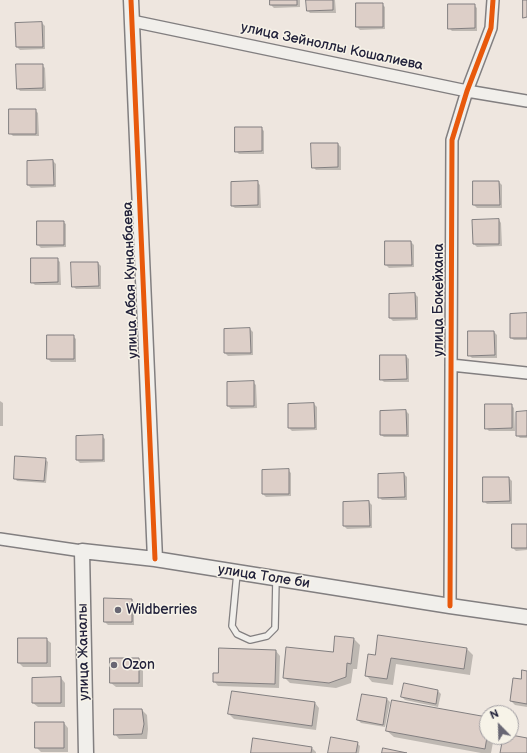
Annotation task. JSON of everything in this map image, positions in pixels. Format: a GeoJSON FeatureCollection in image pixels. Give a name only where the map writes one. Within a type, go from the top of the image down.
{"type":"FeatureCollection","features":[{"type":"Feature","properties":{"kind":"street","name":"улица Абая Кунанбаева"},"geometry":{"type":"LineString","coordinates":[[131,0],[155,559]]}},
{"type":"Feature","properties":{"kind":"street","name":"улица Бокейхана"},"geometry":{"type":"LineString","coordinates":[[450,606],[452,140],[467,91],[491,28],[493,0]]}},
{"type":"Feature","properties":{"kind":"street","name":"улица Зейноллы Кошалиева"},"geometry":{"type":"LineString","coordinates":[[132,21],[467,91],[527,101]]}},
{"type":"Feature","properties":{"kind":"street"},"geometry":{"type":"LineString","coordinates":[[451,365],[527,373]]}},
{"type":"Feature","properties":{"kind":"street","name":"улица Толе би"},"geometry":{"type":"LineString","coordinates":[[0,539],[82,551],[155,559],[527,617]]}},
{"type":"Feature","properties":{"kind":"street","name":"улица Жаналы"},"geometry":{"type":"LineString","coordinates":[[82,551],[86,753]]}},
{"type":"Feature","properties":{"kind":"lane"},"geometry":{"type":"LineString","coordinates":[[237,572],[232,626],[237,634],[250,640],[267,636],[275,628],[276,578]]}},
{"type":"Feature","properties":{"kind":"building"},"geometry":{"type":"Polygon","coordinates":[[[270,0],[297,0],[297,5],[270,5],[270,0]]]}},
{"type":"Feature","properties":{"kind":"building"},"geometry":{"type":"Polygon","coordinates":[[[306,0],[333,0],[333,10],[307,11],[306,0]]]}},
{"type":"Feature","properties":{"kind":"building"},"geometry":{"type":"Polygon","coordinates":[[[523,0],[527,0],[527,17],[523,18],[523,0]]]}},
{"type":"Feature","properties":{"kind":"building"},"geometry":{"type":"Polygon","coordinates":[[[356,3],[383,3],[383,27],[356,27],[356,3]]]}},
{"type":"Feature","properties":{"kind":"building"},"geometry":{"type":"Polygon","coordinates":[[[448,4],[475,4],[475,28],[448,29],[448,4]]]}},
{"type":"Feature","properties":{"kind":"building"},"geometry":{"type":"Polygon","coordinates":[[[42,22],[43,47],[16,47],[15,23],[42,22]]]}},
{"type":"Feature","properties":{"kind":"building"},"geometry":{"type":"Polygon","coordinates":[[[16,64],[43,64],[43,88],[17,89],[16,64]]]}},
{"type":"Feature","properties":{"kind":"building"},"geometry":{"type":"Polygon","coordinates":[[[9,109],[36,109],[36,134],[9,134],[9,109]]]}},
{"type":"Feature","properties":{"kind":"building"},"geometry":{"type":"Polygon","coordinates":[[[235,127],[262,127],[262,151],[235,152],[235,127]]]}},
{"type":"Feature","properties":{"kind":"building"},"geometry":{"type":"Polygon","coordinates":[[[311,143],[338,143],[338,167],[312,168],[311,143]]]}},
{"type":"Feature","properties":{"kind":"building"},"geometry":{"type":"Polygon","coordinates":[[[53,160],[54,185],[27,185],[27,161],[53,160]]]}},
{"type":"Feature","properties":{"kind":"building"},"geometry":{"type":"Polygon","coordinates":[[[258,181],[258,205],[231,206],[231,182],[258,181]]]}},
{"type":"Feature","properties":{"kind":"building"},"geometry":{"type":"Polygon","coordinates":[[[473,181],[499,181],[500,205],[473,205],[473,181]]]}},
{"type":"Feature","properties":{"kind":"building"},"geometry":{"type":"Polygon","coordinates":[[[499,219],[499,244],[473,244],[472,220],[499,219]]]}},
{"type":"Feature","properties":{"kind":"building"},"geometry":{"type":"Polygon","coordinates":[[[37,221],[64,221],[64,245],[37,245],[37,221]]]}},
{"type":"Feature","properties":{"kind":"building"},"geometry":{"type":"Polygon","coordinates":[[[385,241],[411,241],[412,265],[385,265],[385,241]]]}},
{"type":"Feature","properties":{"kind":"building"},"geometry":{"type":"Polygon","coordinates":[[[31,258],[58,258],[58,282],[31,283],[31,258]]]}},
{"type":"Feature","properties":{"kind":"building"},"geometry":{"type":"Polygon","coordinates":[[[71,262],[98,262],[99,286],[72,287],[71,262]]]}},
{"type":"Feature","properties":{"kind":"building"},"geometry":{"type":"Polygon","coordinates":[[[415,293],[416,318],[389,318],[389,294],[415,293]]]}},
{"type":"Feature","properties":{"kind":"building"},"geometry":{"type":"Polygon","coordinates":[[[527,313],[527,338],[510,338],[510,314],[527,313]]]}},
{"type":"Feature","properties":{"kind":"building"},"geometry":{"type":"Polygon","coordinates":[[[250,328],[251,353],[224,353],[224,329],[250,328]]]}},
{"type":"Feature","properties":{"kind":"building"},"geometry":{"type":"Polygon","coordinates":[[[468,331],[494,331],[495,355],[468,356],[468,331]]]}},
{"type":"Feature","properties":{"kind":"building"},"geometry":{"type":"Polygon","coordinates":[[[47,335],[74,335],[74,359],[47,359],[47,335]]]}},
{"type":"Feature","properties":{"kind":"building"},"geometry":{"type":"Polygon","coordinates":[[[380,355],[406,355],[407,379],[380,380],[380,355]]]}},
{"type":"Feature","properties":{"kind":"building"},"geometry":{"type":"Polygon","coordinates":[[[254,381],[254,406],[227,406],[227,382],[254,381]]]}},
{"type":"Feature","properties":{"kind":"building"},"geometry":{"type":"Polygon","coordinates":[[[314,403],[315,428],[288,428],[288,404],[314,403]]]}},
{"type":"Feature","properties":{"kind":"building"},"geometry":{"type":"Polygon","coordinates":[[[485,404],[512,404],[512,428],[485,429],[485,404]]]}},
{"type":"Feature","properties":{"kind":"building"},"geometry":{"type":"Polygon","coordinates":[[[406,410],[407,435],[380,435],[380,411],[406,410]]]}},
{"type":"Feature","properties":{"kind":"building"},"geometry":{"type":"Polygon","coordinates":[[[527,411],[527,436],[516,436],[516,412],[527,411]]]}},
{"type":"Feature","properties":{"kind":"building"},"geometry":{"type":"Polygon","coordinates":[[[103,435],[103,460],[76,460],[76,436],[103,435]]]}},
{"type":"Feature","properties":{"kind":"building"},"geometry":{"type":"Polygon","coordinates":[[[15,456],[46,458],[44,481],[14,479],[15,456]]]}},
{"type":"Feature","properties":{"kind":"building"},"geometry":{"type":"Polygon","coordinates":[[[289,469],[289,494],[262,494],[262,470],[289,469]]]}},
{"type":"Feature","properties":{"kind":"building"},"geometry":{"type":"Polygon","coordinates":[[[404,473],[405,497],[378,498],[378,474],[404,473]]]}},
{"type":"Feature","properties":{"kind":"building"},"geometry":{"type":"Polygon","coordinates":[[[483,477],[509,477],[510,501],[483,502],[483,477]]]}},
{"type":"Feature","properties":{"kind":"building"},"geometry":{"type":"Polygon","coordinates":[[[369,501],[370,526],[343,526],[343,502],[369,501]]]}},
{"type":"Feature","properties":{"kind":"building"},"geometry":{"type":"Polygon","coordinates":[[[512,524],[527,524],[527,548],[512,548],[512,524]]]}},
{"type":"Feature","properties":{"kind":"building","name":"Wildberries"},"geometry":{"type":"Polygon","coordinates":[[[104,598],[132,599],[132,622],[104,622],[104,598]]]}},
{"type":"Feature","properties":{"kind":"building"},"geometry":{"type":"Polygon","coordinates":[[[378,635],[467,648],[464,669],[391,658],[387,679],[365,676],[368,654],[375,655],[378,635]]]}},
{"type":"Feature","properties":{"kind":"building"},"geometry":{"type":"Polygon","coordinates":[[[335,636],[354,638],[351,664],[347,663],[346,677],[329,683],[283,678],[286,647],[333,652],[335,636]]]}},
{"type":"Feature","properties":{"kind":"building"},"geometry":{"type":"Polygon","coordinates":[[[18,638],[47,638],[47,663],[18,663],[18,638]]]}},
{"type":"Feature","properties":{"kind":"building"},"geometry":{"type":"Polygon","coordinates":[[[219,648],[276,650],[275,684],[213,682],[213,673],[218,673],[219,648]]]}},
{"type":"Feature","properties":{"kind":"building"},"geometry":{"type":"Polygon","coordinates":[[[110,658],[139,658],[139,683],[110,683],[110,658]]]}},
{"type":"Feature","properties":{"kind":"building"},"geometry":{"type":"Polygon","coordinates":[[[522,670],[527,671],[527,704],[510,701],[513,678],[521,679],[522,670]]]}},
{"type":"Feature","properties":{"kind":"building"},"geometry":{"type":"Polygon","coordinates":[[[61,677],[61,703],[32,703],[32,678],[61,677]]]}},
{"type":"Feature","properties":{"kind":"building"},"geometry":{"type":"Polygon","coordinates":[[[404,683],[438,690],[436,704],[401,697],[404,683]]]}},
{"type":"Feature","properties":{"kind":"building"},"geometry":{"type":"Polygon","coordinates":[[[232,691],[315,702],[312,726],[228,714],[232,691]]]}},
{"type":"Feature","properties":{"kind":"building"},"geometry":{"type":"Polygon","coordinates":[[[362,694],[387,698],[383,725],[357,720],[362,694]]]}},
{"type":"Feature","properties":{"kind":"building"},"geometry":{"type":"Polygon","coordinates":[[[392,700],[479,716],[479,745],[486,745],[485,749],[386,731],[392,700]]]}},
{"type":"Feature","properties":{"kind":"building"},"geometry":{"type":"Polygon","coordinates":[[[114,709],[142,709],[144,724],[142,734],[114,735],[114,709]]]}},
{"type":"Feature","properties":{"kind":"building"},"geometry":{"type":"Polygon","coordinates":[[[35,722],[64,722],[64,748],[35,748],[35,722]]]}},
{"type":"Feature","properties":{"kind":"building"},"geometry":{"type":"Polygon","coordinates":[[[519,736],[527,738],[527,753],[500,753],[502,745],[519,745],[519,736]]]}},
{"type":"Feature","properties":{"kind":"building"},"geometry":{"type":"Polygon","coordinates":[[[331,737],[358,742],[356,753],[328,753],[331,737]]]}},
{"type":"Feature","properties":{"kind":"building"},"geometry":{"type":"Polygon","coordinates":[[[253,738],[312,747],[311,753],[251,753],[253,738]]]}},
{"type":"Feature","properties":{"kind":"building"},"geometry":{"type":"Polygon","coordinates":[[[383,748],[407,753],[382,753],[383,748]]]}},
{"type":"Feature","properties":{"kind":"cycle path"},"geometry":{"type":"LineString","coordinates":[[131,0],[155,559]]}},
{"type":"Feature","properties":{"kind":"cycle path"},"geometry":{"type":"LineString","coordinates":[[450,606],[452,140],[467,91],[491,28],[493,0]]}},
{"type":"Feature","properties":{"kind":"place","name":"Wildberries"},"geometry":{"type":"Point","coordinates":[118,610]}},
{"type":"Feature","properties":{"kind":"place","name":"Ozon"},"geometry":{"type":"Point","coordinates":[114,665]}}]}
